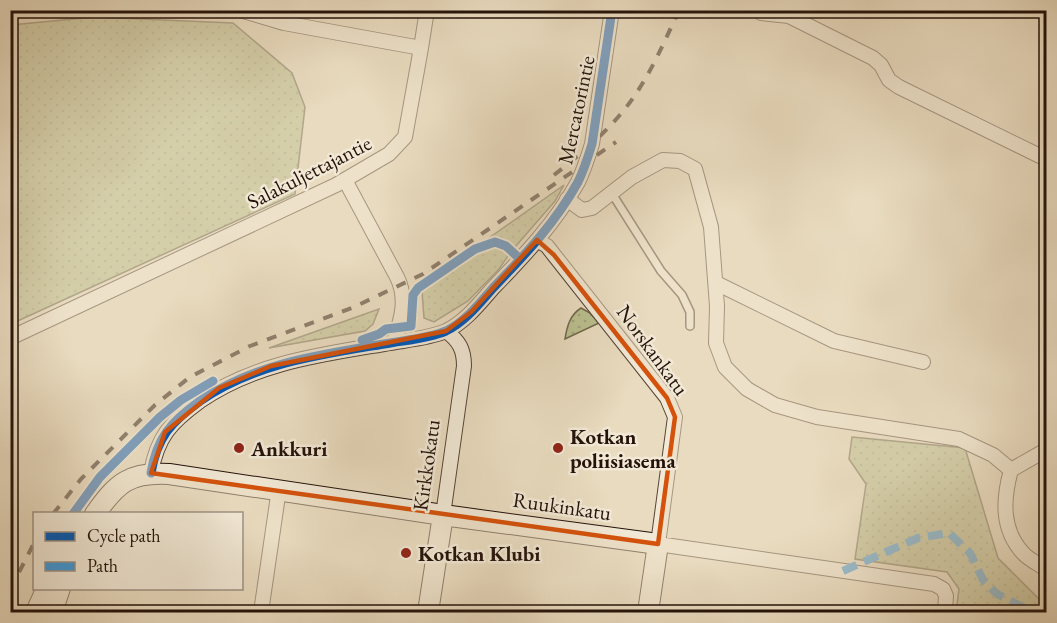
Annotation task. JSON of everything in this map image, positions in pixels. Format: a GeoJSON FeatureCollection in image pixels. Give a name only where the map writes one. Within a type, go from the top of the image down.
{"type":"FeatureCollection","features":[{"type":"Feature","properties":{"kind":"street","name":"Salakuljettajantie"},"geometry":{"type":"LineString","coordinates":[[10,338],[345,180],[389,154],[405,137],[426,10]]}},
{"type":"Feature","properties":{"kind":"street","name":"Mercatorintie"},"geometry":{"type":"LineString","coordinates":[[394,342],[424,338],[446,331],[457,324],[471,312],[537,240],[567,199],[583,171],[592,144],[612,10]]}},
{"type":"Feature","properties":{"kind":"street"},"geometry":{"type":"LineString","coordinates":[[243,11],[284,23],[421,48]]}},
{"type":"Feature","properties":{"kind":"street"},"geometry":{"type":"LineString","coordinates":[[757,12],[789,16],[812,27],[873,58],[889,80],[899,87],[1047,159]]}},
{"type":"Feature","properties":{"kind":"street"},"geometry":{"type":"LineString","coordinates":[[567,199],[582,210],[592,208],[632,177],[663,160],[680,161],[694,169],[711,227],[717,306],[716,343],[725,367],[747,389],[775,405],[817,417],[960,439],[993,455],[1011,470]]}},
{"type":"Feature","properties":{"kind":"street"},"geometry":{"type":"LineString","coordinates":[[95,512],[121,483],[132,477],[151,474],[159,442],[165,432],[189,409],[219,388],[271,366],[394,342],[404,305],[404,294],[345,180]]}},
{"type":"Feature","properties":{"kind":"street","name":"Norskankatu"},"geometry":{"type":"LineString","coordinates":[[537,240],[547,246],[668,398],[675,417],[658,544]]}},
{"type":"Feature","properties":{"kind":"street"},"geometry":{"type":"LineString","coordinates":[[716,283],[834,341],[923,362]]}},
{"type":"Feature","properties":{"kind":"street","name":"Kirkkokatu"},"geometry":{"type":"LineString","coordinates":[[428,612],[464,359],[464,353],[458,341],[446,331]]}},
{"type":"Feature","properties":{"kind":"street"},"geometry":{"type":"LineString","coordinates":[[1047,450],[1011,470],[1004,495],[1007,527],[1023,554],[1047,569]]}},
{"type":"Feature","properties":{"kind":"street","name":"Ruukinkatu"},"geometry":{"type":"LineString","coordinates":[[151,474],[279,489],[443,515],[934,584],[943,589],[946,596],[945,611]]}},
{"type":"Feature","properties":{"kind":"street"},"geometry":{"type":"LineString","coordinates":[[261,612],[279,489]]}},
{"type":"Feature","properties":{"kind":"street"},"geometry":{"type":"LineString","coordinates":[[648,612],[658,544]]}},
{"type":"Feature","properties":{"kind":"street"},"geometry":{"type":"LineString","coordinates":[[36,612],[46,590]]}},
{"type":"Feature","properties":{"kind":"street"},"geometry":{"type":"LineString","coordinates":[[52,612],[59,590]]}},
{"type":"Feature","properties":{"kind":"lane"},"geometry":{"type":"LineString","coordinates":[[611,192],[661,271],[682,295],[690,312],[690,326]]}},
{"type":"Feature","properties":{"kind":"highlighted area"},"geometry":{"type":"Polygon","coordinates":[[[537,240],[554,255],[667,398],[675,417],[658,544],[151,473],[165,432],[219,388],[271,366],[446,331],[471,312],[537,240]]]}},
{"type":"Feature","properties":{"kind":"green space"},"geometry":{"type":"Polygon","coordinates":[[[94,17],[233,23],[292,73],[305,107],[295,194],[11,324],[11,25],[94,17]]]}},
{"type":"Feature","properties":{"kind":"green space"},"geometry":{"type":"Polygon","coordinates":[[[564,185],[555,201],[515,247],[500,238],[489,238],[564,185]]]}},
{"type":"Feature","properties":{"kind":"green space"},"geometry":{"type":"Polygon","coordinates":[[[492,246],[510,253],[499,269],[468,301],[434,322],[424,318],[422,291],[473,251],[492,246]]]}},
{"type":"Feature","properties":{"kind":"green space"},"geometry":{"type":"Polygon","coordinates":[[[581,308],[590,313],[599,323],[565,339],[570,321],[581,308]]]}},
{"type":"Feature","properties":{"kind":"green space"},"geometry":{"type":"Polygon","coordinates":[[[379,309],[373,324],[365,331],[269,348],[379,309]]]}},
{"type":"Feature","properties":{"kind":"green space"},"geometry":{"type":"Polygon","coordinates":[[[852,437],[965,448],[998,558],[1046,606],[1046,612],[956,612],[959,589],[947,572],[855,559],[866,484],[849,459],[852,437]]]}},
{"type":"Feature","properties":{"kind":"railway"},"geometry":{"type":"LineString","coordinates":[[554,175],[596,140],[629,104],[653,65],[679,10]]}},
{"type":"Feature","properties":{"kind":"railway"},"geometry":{"type":"LineString","coordinates":[[55,512],[81,479],[155,405],[190,377],[250,346],[352,308],[423,274],[616,142]]}},
{"type":"Feature","properties":{"kind":"railway"},"geometry":{"type":"LineString","coordinates":[[10,590],[33,545]]}},
{"type":"Feature","properties":{"kind":"marked path"},"geometry":{"type":"LineString","coordinates":[[843,571],[918,538],[949,533],[970,553],[983,580],[997,594],[1032,612]]}},
{"type":"Feature","properties":{"kind":"cycle path"},"geometry":{"type":"LineString","coordinates":[[151,473],[157,450],[167,431],[181,416],[221,388],[288,362],[439,334],[459,323],[471,312],[539,238],[560,211],[580,177],[592,144],[612,10]]}},
{"type":"Feature","properties":{"kind":"cycle path"},"geometry":{"type":"LineString","coordinates":[[362,340],[386,329],[411,326],[413,295],[418,288],[475,249],[495,242],[506,246],[520,259]]}},
{"type":"Feature","properties":{"kind":"cycle path"},"geometry":{"type":"LineString","coordinates":[[74,512],[100,477],[160,417],[181,400],[213,381]]}},
{"type":"Feature","properties":{"kind":"place","name":"Ankkuri"},"geometry":{"type":"Point","coordinates":[239,448]}},
{"type":"Feature","properties":{"kind":"place","name":"Kotkan poliisiasema"},"geometry":{"type":"Point","coordinates":[558,448]}},
{"type":"Feature","properties":{"kind":"place","name":"Kotkan Klubi"},"geometry":{"type":"Point","coordinates":[406,553]}}]}
